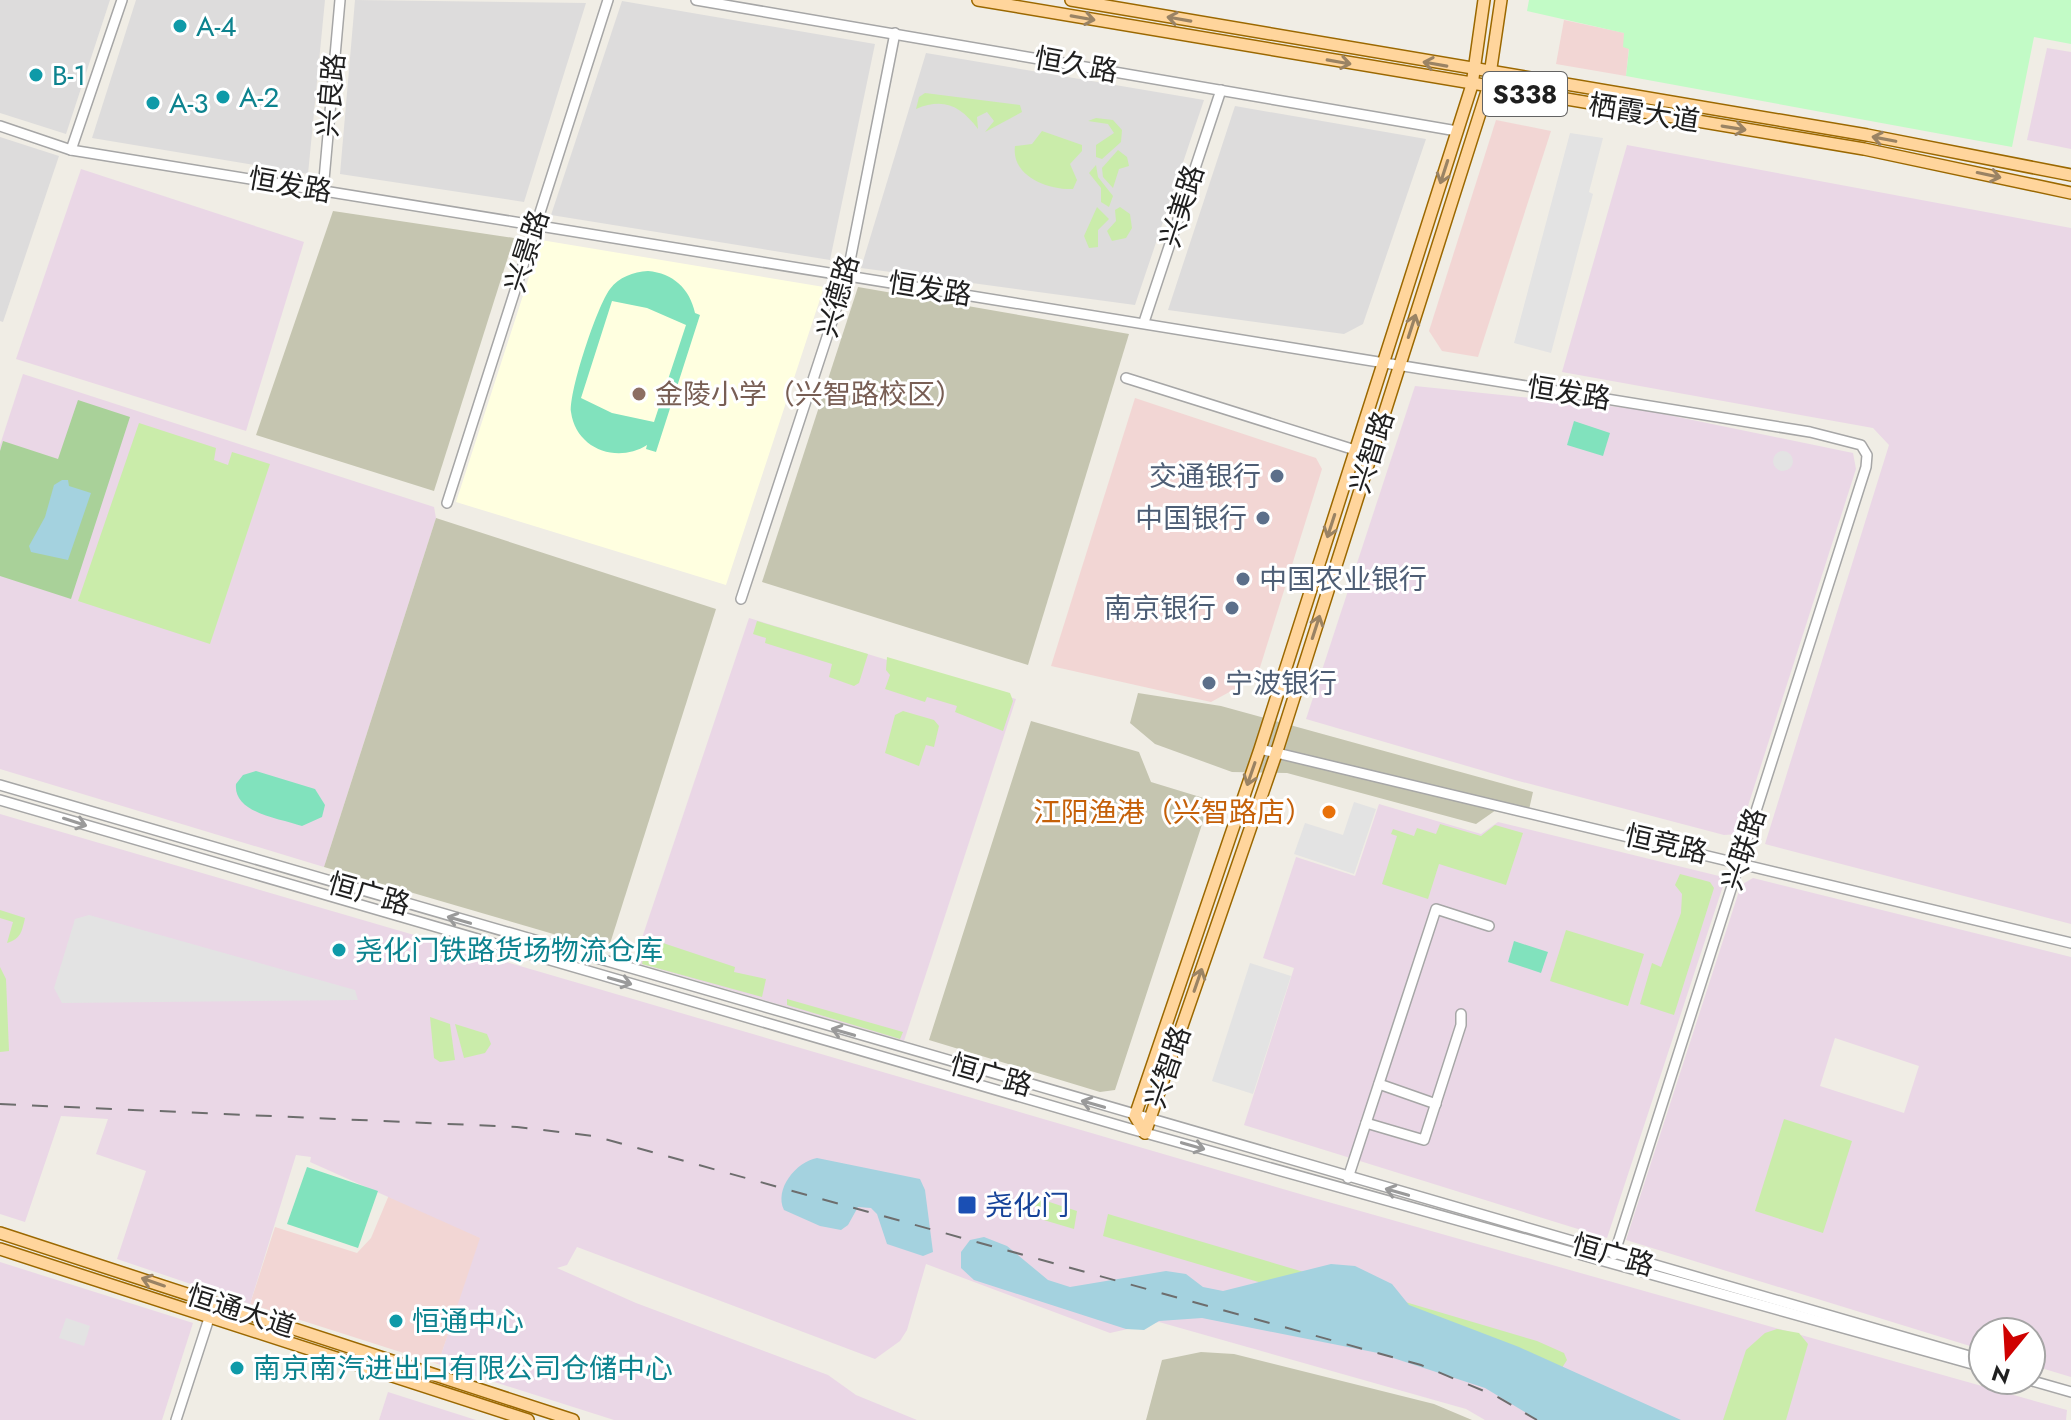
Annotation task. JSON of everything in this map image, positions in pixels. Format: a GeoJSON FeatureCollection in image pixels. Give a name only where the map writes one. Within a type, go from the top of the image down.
{"type":"FeatureCollection","features":[{"type":"Feature","properties":{"kind":"main road","name":"栖霞大道"},"geometry":{"type":"LineString","coordinates":[[978,0],[1864,149],[2071,193]]}},
{"type":"Feature","properties":{"kind":"main road","name":"栖霞大道"},"geometry":{"type":"LineString","coordinates":[[1071,0],[1851,133],[2071,175]]}},
{"type":"Feature","properties":{"kind":"main road","name":"兴智路"},"geometry":{"type":"LineString","coordinates":[[1145,1133],[1135,1116],[1260,749],[1472,85],[1484,0]]}},
{"type":"Feature","properties":{"kind":"main road","name":"兴智路"},"geometry":{"type":"LineString","coordinates":[[1145,1133],[1276,754],[1488,88],[1501,0]]}},
{"type":"Feature","properties":{"kind":"main road","name":"恒通大道"},"geometry":{"type":"LineString","coordinates":[[0,1233],[528,1420]]}},
{"type":"Feature","properties":{"kind":"main road","name":"恒通大道"},"geometry":{"type":"LineString","coordinates":[[0,1249],[212,1309],[573,1420]]}},
{"type":"Feature","properties":{"kind":"street"},"geometry":{"type":"LineString","coordinates":[[71,150],[122,0]]}},
{"type":"Feature","properties":{"kind":"street","name":"兴良路"},"geometry":{"type":"LineString","coordinates":[[323,191],[340,0]]}},
{"type":"Feature","properties":{"kind":"street","name":"兴景路"},"geometry":{"type":"LineString","coordinates":[[447,503],[608,0]]}},
{"type":"Feature","properties":{"kind":"street","name":"恒久路"},"geometry":{"type":"LineString","coordinates":[[696,0],[1457,131]]}},
{"type":"Feature","properties":{"kind":"street","name":"兴德路"},"geometry":{"type":"LineString","coordinates":[[741,599],[847,276],[895,33]]}},
{"type":"Feature","properties":{"kind":"street","name":"兴美路"},"geometry":{"type":"LineString","coordinates":[[1144,322],[1221,90]]}},
{"type":"Feature","properties":{"kind":"street","name":"恒发路"},"geometry":{"type":"LineString","coordinates":[[0,126],[71,150],[1384,361],[1810,432],[1861,445]]}},
{"type":"Feature","properties":{"kind":"street"},"geometry":{"type":"LineString","coordinates":[[1126,378],[1355,450]]}},
{"type":"Feature","properties":{"kind":"street","name":"兴联路"},"geometry":{"type":"LineString","coordinates":[[1614,1255],[1866,467],[1867,455],[1861,445]]}},
{"type":"Feature","properties":{"kind":"street","name":"恒竞路"},"geometry":{"type":"LineString","coordinates":[[1260,749],[1740,861],[2071,943]]}},
{"type":"Feature","properties":{"kind":"street","name":"恒广路"},"geometry":{"type":"LineString","coordinates":[[0,785],[1149,1121],[1967,1355]]}},
{"type":"Feature","properties":{"kind":"street","name":"恒广路"},"geometry":{"type":"LineString","coordinates":[[0,800],[1145,1133],[1967,1363]]}},
{"type":"Feature","properties":{"kind":"street"},"geometry":{"type":"LineString","coordinates":[[1348,1178],[1436,909],[1489,926]]}},
{"type":"Feature","properties":{"kind":"street"},"geometry":{"type":"LineString","coordinates":[[1366,1123],[1424,1140],[1461,1025],[1461,1014]]}},
{"type":"Feature","properties":{"kind":"street"},"geometry":{"type":"LineString","coordinates":[[1379,1084],[1436,1104]]}},
{"type":"Feature","properties":{"kind":"street"},"geometry":{"type":"LineString","coordinates":[[176,1420],[212,1309]]}},
{"type":"Feature","properties":{"kind":"street"},"geometry":{"type":"LineString","coordinates":[[2047,1379],[2071,1386]]}},
{"type":"Feature","properties":{"kind":"street"},"geometry":{"type":"LineString","coordinates":[[2047,1385],[2071,1392]]}},
{"type":"Feature","properties":{"kind":"shaded area"},"geometry":{"type":"Polygon","coordinates":[[[0,0],[110,0],[66,134],[0,113],[0,0]]]}},
{"type":"Feature","properties":{"kind":"shaded area"},"geometry":{"type":"Polygon","coordinates":[[[136,0],[325,0],[308,174],[92,138],[136,0]]]}},
{"type":"Feature","properties":{"kind":"shaded area"},"geometry":{"type":"Polygon","coordinates":[[[355,0],[586,3],[524,202],[340,174],[355,0]]]}},
{"type":"Feature","properties":{"kind":"shaded area"},"geometry":{"type":"Polygon","coordinates":[[[622,1],[875,44],[830,260],[551,215],[622,1]]]}},
{"type":"Feature","properties":{"kind":"shaded area"},"geometry":{"type":"Polygon","coordinates":[[[1564,20],[1625,33],[1629,48],[1626,76],[1556,64],[1564,20]]]}},
{"type":"Feature","properties":{"kind":"shaded area"},"geometry":{"type":"Polygon","coordinates":[[[2047,48],[2071,52],[2071,149],[2027,140],[2047,48]]]}},
{"type":"Feature","properties":{"kind":"shaded area"},"geometry":{"type":"Polygon","coordinates":[[[926,53],[1204,100],[1135,305],[861,268],[926,53]]]}},
{"type":"Feature","properties":{"kind":"shaded area"},"geometry":{"type":"Polygon","coordinates":[[[1235,106],[1426,139],[1363,324],[1344,334],[1168,310],[1235,106]]]}},
{"type":"Feature","properties":{"kind":"shaded area"},"geometry":{"type":"Polygon","coordinates":[[[1496,120],[1551,131],[1478,357],[1442,351],[1429,331],[1496,120]]]}},
{"type":"Feature","properties":{"kind":"shaded area"},"geometry":{"type":"Polygon","coordinates":[[[1570,133],[1603,138],[1589,192],[1593,194],[1551,353],[1514,343],[1570,133]]]}},
{"type":"Feature","properties":{"kind":"shaded area"},"geometry":{"type":"Polygon","coordinates":[[[0,137],[59,156],[3,322],[0,321],[0,137]]]}},
{"type":"Feature","properties":{"kind":"shaded area"},"geometry":{"type":"Polygon","coordinates":[[[1627,145],[2071,228],[2071,924],[1765,844],[1889,445],[1873,428],[1562,372],[1627,145]]]}},
{"type":"Feature","properties":{"kind":"shaded area"},"geometry":{"type":"Polygon","coordinates":[[[81,169],[304,242],[246,431],[16,359],[81,169]]]}},
{"type":"Feature","properties":{"kind":"shaded area"},"geometry":{"type":"Polygon","coordinates":[[[333,211],[514,238],[434,491],[256,435],[333,211]]]}},
{"type":"Feature","properties":{"kind":"shaded area","name":"金陵小学（兴智路校区）"},"geometry":{"type":"Polygon","coordinates":[[[541,240],[824,287],[726,585],[456,502],[541,240]]]}},
{"type":"Feature","properties":{"kind":"shaded area"},"geometry":{"type":"Polygon","coordinates":[[[858,287],[1129,334],[1028,665],[762,582],[858,287]]]}},
{"type":"Feature","properties":{"kind":"shaded area"},"geometry":{"type":"Polygon","coordinates":[[[23,374],[434,507],[436,518],[324,867],[0,769],[0,445],[23,374]]]}},
{"type":"Feature","properties":{"kind":"shaded area"},"geometry":{"type":"Polygon","coordinates":[[[1415,386],[1639,409],[1853,453],[1856,469],[1739,834],[1724,835],[1515,780],[1306,719],[1415,386]]]}},
{"type":"Feature","properties":{"kind":"shaded area"},"geometry":{"type":"Polygon","coordinates":[[[1135,398],[1316,458],[1322,469],[1257,677],[1211,702],[1051,666],[1135,398]]]}},
{"type":"Feature","properties":{"kind":"shaded area"},"geometry":{"type":"Polygon","coordinates":[[[1783,451],[1790,454],[1793,461],[1790,468],[1783,471],[1776,468],[1773,461],[1776,454],[1783,451]]]}},
{"type":"Feature","properties":{"kind":"shaded area"},"geometry":{"type":"Polygon","coordinates":[[[436,518],[716,609],[608,950],[324,867],[436,518]]]}},
{"type":"Feature","properties":{"kind":"shaded area"},"geometry":{"type":"Polygon","coordinates":[[[749,618],[1016,699],[904,1041],[634,962],[749,618]]]}},
{"type":"Feature","properties":{"kind":"shaded area"},"geometry":{"type":"Polygon","coordinates":[[[1138,693],[1221,706],[1533,792],[1528,814],[1520,816],[1496,810],[1476,824],[1287,773],[1232,772],[1155,744],[1130,723],[1138,693]]]}},
{"type":"Feature","properties":{"kind":"shaded area"},"geometry":{"type":"Polygon","coordinates":[[[1031,721],[1139,752],[1151,782],[1210,800],[1115,1090],[1100,1092],[929,1040],[1031,721]]]}},
{"type":"Feature","properties":{"kind":"shaded area"},"geometry":{"type":"Polygon","coordinates":[[[1354,802],[1376,809],[1354,874],[1294,854],[1305,823],[1343,835],[1354,802]]]}},
{"type":"Feature","properties":{"kind":"shaded area"},"geometry":{"type":"Polygon","coordinates":[[[1379,804],[1481,834],[1498,822],[1719,876],[1723,886],[1607,1238],[1244,1125],[1294,968],[1263,958],[1296,857],[1355,876],[1379,804]]]}},
{"type":"Feature","properties":{"kind":"shaded area"},"geometry":{"type":"Polygon","coordinates":[[[0,814],[1307,1196],[1967,1382],[1967,1396],[2017,1396],[2067,1410],[2066,1420],[1485,1420],[1466,1409],[1159,1322],[1110,1333],[926,1264],[907,1330],[900,1341],[875,1359],[577,1247],[567,1265],[557,1268],[636,1303],[828,1375],[856,1395],[917,1420],[614,1420],[438,1364],[480,1238],[310,1162],[311,1157],[296,1155],[250,1304],[117,1259],[146,1171],[96,1154],[108,1119],[61,1116],[25,1222],[0,1214],[0,814]]]}},
{"type":"Feature","properties":{"kind":"shaded area"},"geometry":{"type":"Polygon","coordinates":[[[1753,878],[2071,957],[2071,1377],[2047,1370],[2047,1316],[1967,1316],[1967,1345],[1626,1240],[1741,885],[1753,878]],[[1835,1038],[1820,1086],[1904,1113],[1919,1066],[1835,1038]]]}},
{"type":"Feature","properties":{"kind":"shaded area"},"geometry":{"type":"Polygon","coordinates":[[[89,915],[355,990],[358,1000],[62,1003],[54,988],[75,919],[89,915]]]}},
{"type":"Feature","properties":{"kind":"shaded area"},"geometry":{"type":"Polygon","coordinates":[[[1250,963],[1291,976],[1253,1094],[1212,1081],[1250,963]]]}},
{"type":"Feature","properties":{"kind":"shaded area"},"geometry":{"type":"Polygon","coordinates":[[[389,1195],[481,1238],[438,1364],[250,1304],[275,1227],[357,1253],[371,1238],[389,1195]]]}},
{"type":"Feature","properties":{"kind":"shaded area"},"geometry":{"type":"Polygon","coordinates":[[[0,1262],[193,1323],[162,1420],[0,1420],[0,1262]]]}},
{"type":"Feature","properties":{"kind":"shaded area"},"geometry":{"type":"Polygon","coordinates":[[[66,1318],[90,1326],[84,1346],[59,1338],[66,1318]]]}},
{"type":"Feature","properties":{"kind":"shaded area"},"geometry":{"type":"Polygon","coordinates":[[[1201,1352],[1234,1354],[1434,1404],[1472,1420],[1146,1420],[1162,1360],[1201,1352]]]}},
{"type":"Feature","properties":{"kind":"shaded area"},"geometry":{"type":"Polygon","coordinates":[[[388,1392],[476,1420],[379,1420],[388,1392]]]}},
{"type":"Feature","properties":{"kind":"green space"},"geometry":{"type":"Polygon","coordinates":[[[1529,0],[2071,0],[2071,44],[2034,37],[2012,147],[1626,76],[1629,49],[1623,47],[1624,33],[1527,11],[1529,0]]]}},
{"type":"Feature","properties":{"kind":"green space"},"geometry":{"type":"Polygon","coordinates":[[[925,93],[1020,105],[1022,112],[985,132],[994,121],[987,112],[977,117],[978,129],[952,106],[936,104],[916,109],[919,97],[925,93]]]}},
{"type":"Feature","properties":{"kind":"green space"},"geometry":{"type":"Polygon","coordinates":[[[1096,118],[1113,120],[1122,130],[1121,142],[1102,159],[1096,157],[1096,145],[1114,133],[1108,124],[1088,121],[1096,118]]]}},
{"type":"Feature","properties":{"kind":"green space"},"geometry":{"type":"Polygon","coordinates":[[[1042,131],[1082,145],[1082,151],[1070,164],[1077,180],[1073,189],[1043,184],[1019,166],[1015,146],[1032,144],[1042,131]]]}},
{"type":"Feature","properties":{"kind":"green space"},"geometry":{"type":"Polygon","coordinates":[[[1118,150],[1127,157],[1129,166],[1119,169],[1113,188],[1103,177],[1102,168],[1118,150]]]}},
{"type":"Feature","properties":{"kind":"green space"},"geometry":{"type":"Polygon","coordinates":[[[1096,165],[1098,177],[1113,196],[1109,207],[1101,202],[1101,188],[1089,173],[1096,165]]]}},
{"type":"Feature","properties":{"kind":"green space"},"geometry":{"type":"Polygon","coordinates":[[[1097,207],[1109,219],[1098,230],[1098,247],[1089,248],[1084,236],[1097,207]]]}},
{"type":"Feature","properties":{"kind":"green space"},"geometry":{"type":"Polygon","coordinates":[[[1120,207],[1130,214],[1132,228],[1126,238],[1112,241],[1107,231],[1116,221],[1115,210],[1120,207]]]}},
{"type":"Feature","properties":{"kind":"green space"},"geometry":{"type":"Polygon","coordinates":[[[657,272],[673,279],[685,290],[695,313],[700,315],[656,452],[646,449],[647,445],[635,451],[611,453],[589,444],[574,425],[571,412],[574,386],[598,312],[610,289],[627,276],[657,272]],[[612,301],[581,398],[612,413],[654,422],[686,325],[647,308],[612,301]]]}},
{"type":"Feature","properties":{"kind":"green space"},"geometry":{"type":"Polygon","coordinates":[[[78,400],[130,417],[71,599],[0,576],[0,451],[3,441],[58,459],[78,400]]]}},
{"type":"Feature","properties":{"kind":"green space"},"geometry":{"type":"Polygon","coordinates":[[[1574,421],[1610,433],[1603,456],[1567,445],[1574,421]]]}},
{"type":"Feature","properties":{"kind":"green space"},"geometry":{"type":"Polygon","coordinates":[[[139,423],[216,448],[214,460],[228,465],[232,452],[270,464],[210,644],[78,601],[139,423]]]}},
{"type":"Feature","properties":{"kind":"green space"},"geometry":{"type":"Polygon","coordinates":[[[757,621],[868,654],[859,683],[854,686],[829,677],[832,664],[765,643],[766,638],[753,634],[757,621]]]}},
{"type":"Feature","properties":{"kind":"green space"},"geometry":{"type":"Polygon","coordinates":[[[887,657],[1010,693],[1013,701],[1003,731],[955,712],[957,706],[927,697],[925,702],[885,689],[890,675],[886,670],[887,657]]]}},
{"type":"Feature","properties":{"kind":"green space"},"geometry":{"type":"Polygon","coordinates":[[[903,711],[934,720],[939,726],[934,747],[926,745],[919,766],[885,753],[895,715],[903,711]]]}},
{"type":"Feature","properties":{"kind":"green space"},"geometry":{"type":"Polygon","coordinates":[[[256,771],[315,789],[325,805],[322,817],[302,826],[250,808],[237,794],[236,784],[243,775],[256,771]]]}},
{"type":"Feature","properties":{"kind":"green space"},"geometry":{"type":"Polygon","coordinates":[[[1440,824],[1481,836],[1495,825],[1523,833],[1506,885],[1439,864],[1428,899],[1382,884],[1397,836],[1391,834],[1393,829],[1414,836],[1417,828],[1436,834],[1440,824]]]}},
{"type":"Feature","properties":{"kind":"green space"},"geometry":{"type":"Polygon","coordinates":[[[1680,874],[1710,882],[1714,888],[1674,1015],[1640,1004],[1652,963],[1661,967],[1681,913],[1682,894],[1675,885],[1680,874]]]}},
{"type":"Feature","properties":{"kind":"green space"},"geometry":{"type":"Polygon","coordinates":[[[0,910],[25,918],[18,937],[7,943],[13,922],[0,918],[0,910]]]}},
{"type":"Feature","properties":{"kind":"green space"},"geometry":{"type":"Polygon","coordinates":[[[1566,930],[1644,954],[1628,1006],[1550,981],[1566,930]]]}},
{"type":"Feature","properties":{"kind":"green space"},"geometry":{"type":"Polygon","coordinates":[[[647,939],[657,947],[660,942],[735,967],[734,972],[766,979],[762,997],[642,964],[647,939]]]}},
{"type":"Feature","properties":{"kind":"green space"},"geometry":{"type":"Polygon","coordinates":[[[1514,941],[1548,952],[1541,973],[1508,962],[1514,941]]]}},
{"type":"Feature","properties":{"kind":"green space"},"geometry":{"type":"Polygon","coordinates":[[[0,967],[6,979],[9,1051],[0,1052],[0,967]]]}},
{"type":"Feature","properties":{"kind":"green space"},"geometry":{"type":"Polygon","coordinates":[[[787,999],[903,1032],[900,1039],[787,1005],[787,999]]]}},
{"type":"Feature","properties":{"kind":"green space"},"geometry":{"type":"Polygon","coordinates":[[[430,1017],[450,1024],[455,1060],[440,1062],[434,1058],[430,1017]]]}},
{"type":"Feature","properties":{"kind":"green space"},"geometry":{"type":"Polygon","coordinates":[[[455,1024],[487,1034],[491,1044],[485,1053],[464,1058],[455,1024]]]}},
{"type":"Feature","properties":{"kind":"green space"},"geometry":{"type":"Polygon","coordinates":[[[1784,1119],[1852,1141],[1823,1233],[1755,1211],[1784,1119]]]}},
{"type":"Feature","properties":{"kind":"green space"},"geometry":{"type":"Polygon","coordinates":[[[307,1167],[378,1191],[358,1248],[287,1224],[307,1167]]]}},
{"type":"Feature","properties":{"kind":"green space"},"geometry":{"type":"Polygon","coordinates":[[[1034,1197],[1077,1211],[1074,1229],[1037,1218],[1034,1197]]]}},
{"type":"Feature","properties":{"kind":"green space"},"geometry":{"type":"Polygon","coordinates":[[[1108,1214],[1537,1341],[1564,1353],[1567,1360],[1560,1371],[1103,1236],[1108,1214]]]}},
{"type":"Feature","properties":{"kind":"green space"},"geometry":{"type":"Polygon","coordinates":[[[1777,1329],[1799,1333],[1808,1344],[1786,1420],[1723,1420],[1746,1350],[1765,1333],[1777,1329]]]}},
{"type":"Feature","properties":{"kind":"water"},"geometry":{"type":"Polygon","coordinates":[[[68,480],[69,486],[91,493],[68,560],[31,552],[29,546],[45,517],[54,485],[68,480]]]}},
{"type":"Feature","properties":{"kind":"water"},"geometry":{"type":"Polygon","coordinates":[[[817,1158],[920,1179],[925,1190],[933,1252],[923,1256],[887,1244],[877,1214],[871,1208],[858,1207],[848,1225],[841,1230],[820,1226],[784,1210],[782,1194],[789,1178],[802,1165],[817,1158]]]}},
{"type":"Feature","properties":{"kind":"water"},"geometry":{"type":"Polygon","coordinates":[[[984,1237],[1007,1246],[1048,1280],[1070,1287],[1166,1271],[1186,1274],[1203,1287],[1223,1291],[1331,1264],[1355,1266],[1392,1284],[1409,1305],[1519,1347],[1681,1420],[1538,1420],[1485,1388],[1378,1353],[1202,1318],[1159,1321],[1144,1330],[1126,1329],[974,1280],[961,1268],[961,1252],[970,1240],[984,1237]]]}},
{"type":"Feature","properties":{"kind":"railway"},"geometry":{"type":"LineString","coordinates":[[0,1104],[517,1127],[594,1136],[1421,1365],[1496,1396],[1537,1420]]}},
{"type":"Feature","properties":{"kind":"place","name":"A-4"},"geometry":{"type":"Point","coordinates":[180,26]}},
{"type":"Feature","properties":{"kind":"place","name":"B-1"},"geometry":{"type":"Point","coordinates":[36,75]}},
{"type":"Feature","properties":{"kind":"place","name":"A-2"},"geometry":{"type":"Point","coordinates":[223,97]}},
{"type":"Feature","properties":{"kind":"place","name":"A-3"},"geometry":{"type":"Point","coordinates":[153,103]}},
{"type":"Feature","properties":{"kind":"place","name":"金陵小学（兴智路校区）"},"geometry":{"type":"Point","coordinates":[639,394]}},
{"type":"Feature","properties":{"kind":"place","name":"交通银行"},"geometry":{"type":"Point","coordinates":[1277,476]}},
{"type":"Feature","properties":{"kind":"place","name":"中国银行"},"geometry":{"type":"Point","coordinates":[1263,518]}},
{"type":"Feature","properties":{"kind":"place","name":"中国农业银行"},"geometry":{"type":"Point","coordinates":[1243,579]}},
{"type":"Feature","properties":{"kind":"place","name":"南京银行"},"geometry":{"type":"Point","coordinates":[1232,608]}},
{"type":"Feature","properties":{"kind":"place","name":"宁波银行"},"geometry":{"type":"Point","coordinates":[1209,683]}},
{"type":"Feature","properties":{"kind":"place","name":"江阳渔港（兴智路店）"},"geometry":{"type":"Point","coordinates":[1329,812]}},
{"type":"Feature","properties":{"kind":"place","name":"尧化门铁路货场物流仓库"},"geometry":{"type":"Point","coordinates":[339,950]}},
{"type":"Feature","properties":{"kind":"place","name":"尧化门"},"geometry":{"type":"Point","coordinates":[967,1205]}},
{"type":"Feature","properties":{"kind":"place","name":"恒通中心"},"geometry":{"type":"Point","coordinates":[396,1321]}},
{"type":"Feature","properties":{"kind":"place","name":"南京南汽进出口有限公司仓储中心"},"geometry":{"type":"Point","coordinates":[237,1368]}}]}
